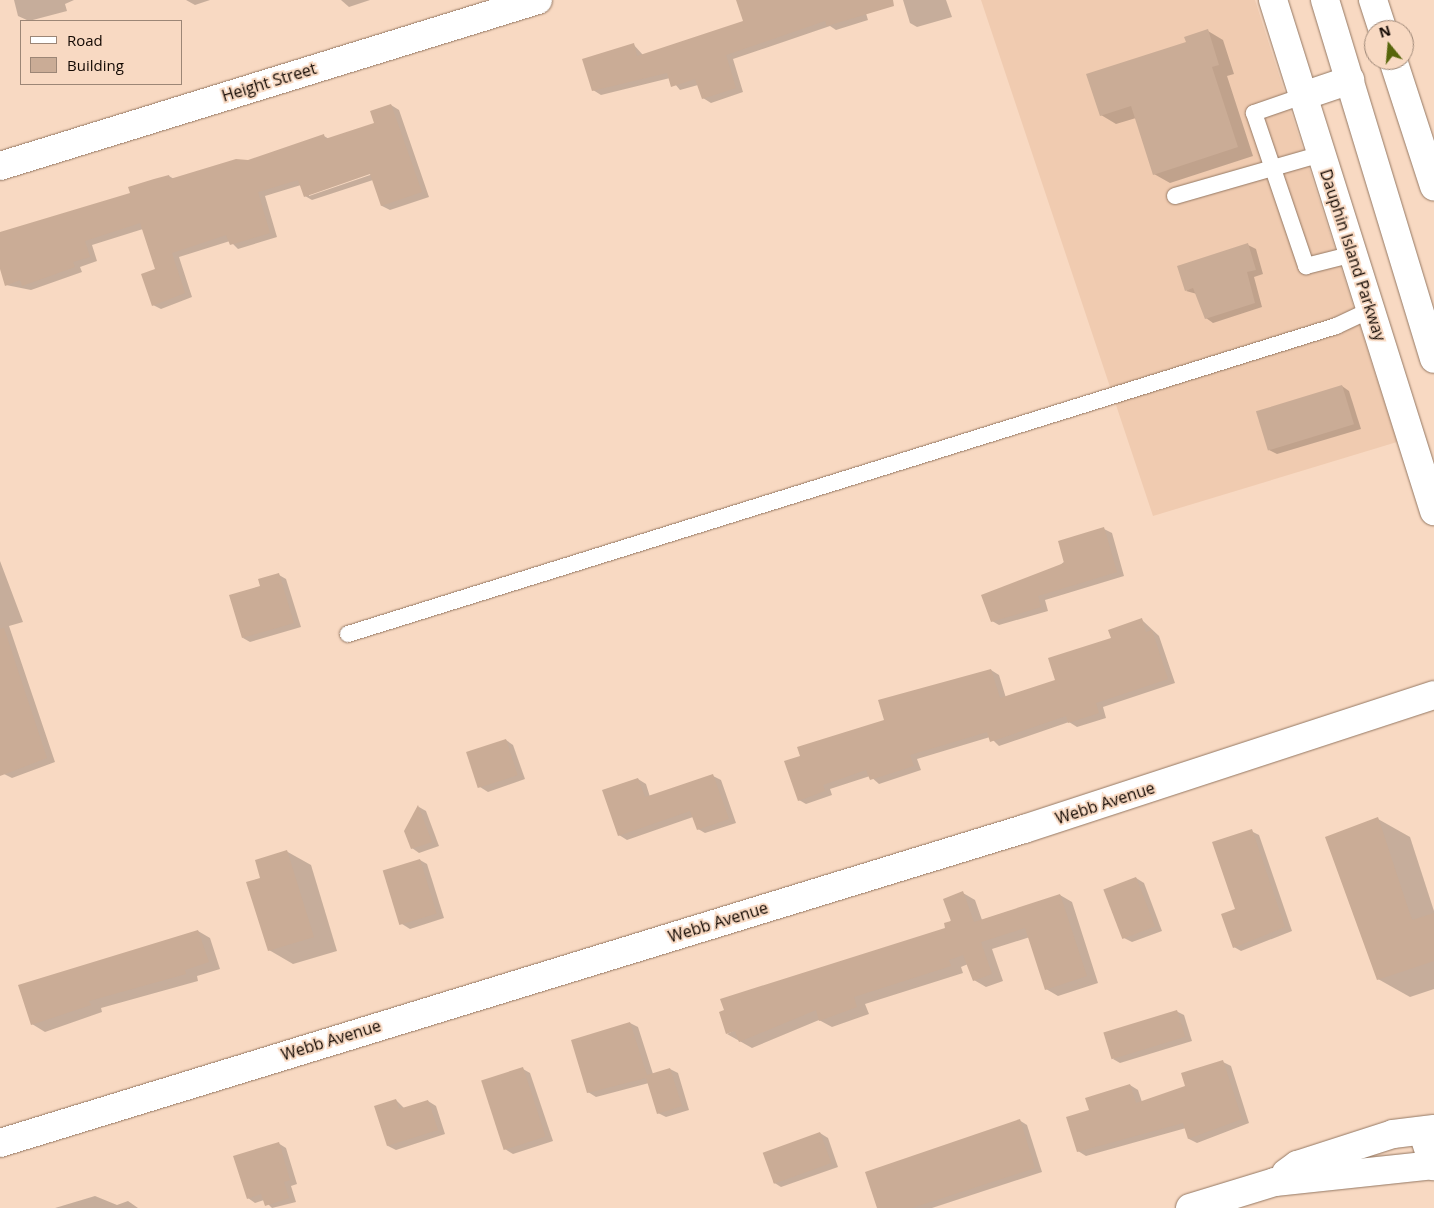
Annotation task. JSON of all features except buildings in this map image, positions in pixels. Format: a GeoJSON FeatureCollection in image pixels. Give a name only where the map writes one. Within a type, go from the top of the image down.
{"type":"FeatureCollection","features":[{"type":"Feature","properties":{"kind":"street","name":"Height Street"},"geometry":{"type":"LineString","coordinates":[[0,166],[538,0]]}},
{"type":"Feature","properties":{"kind":"street","name":"Dauphin Island Parkway"},"geometry":{"type":"LineString","coordinates":[[1273,0],[1434,511]]}},
{"type":"Feature","properties":{"kind":"street"},"geometry":{"type":"LineString","coordinates":[[1325,0],[1434,358]]}},
{"type":"Feature","properties":{"kind":"street"},"geometry":{"type":"LineString","coordinates":[[1373,0],[1380,20]]}},
{"type":"Feature","properties":{"kind":"street"},"geometry":{"type":"LineString","coordinates":[[1396,70],[1434,186]]}},
{"type":"Feature","properties":{"kind":"street"},"geometry":{"type":"LineString","coordinates":[[1303,96],[1350,80]]}},
{"type":"Feature","properties":{"kind":"street","name":"Webb Avenue"},"geometry":{"type":"LineString","coordinates":[[0,1143],[1024,829],[1434,695]]}},
{"type":"Feature","properties":{"kind":"street"},"geometry":{"type":"LineString","coordinates":[[1190,1208],[1275,1182],[1434,1165],[1429,1131],[1393,1134],[1297,1165],[1275,1182]]}},
{"type":"Feature","properties":{"kind":"lane"},"geometry":{"type":"LineString","coordinates":[[1303,96],[1254,113],[1306,266],[1353,254]]}},
{"type":"Feature","properties":{"kind":"lane"},"geometry":{"type":"LineString","coordinates":[[1175,196],[1321,154]]}},
{"type":"Feature","properties":{"kind":"lane"},"geometry":{"type":"LineString","coordinates":[[348,634],[1336,326],[1370,310]]}},
{"type":"Feature","properties":{"kind":"shaded area"},"geometry":{"type":"Polygon","coordinates":[[[981,0],[1255,0],[1397,442],[1153,516],[981,0]]]}}]}
